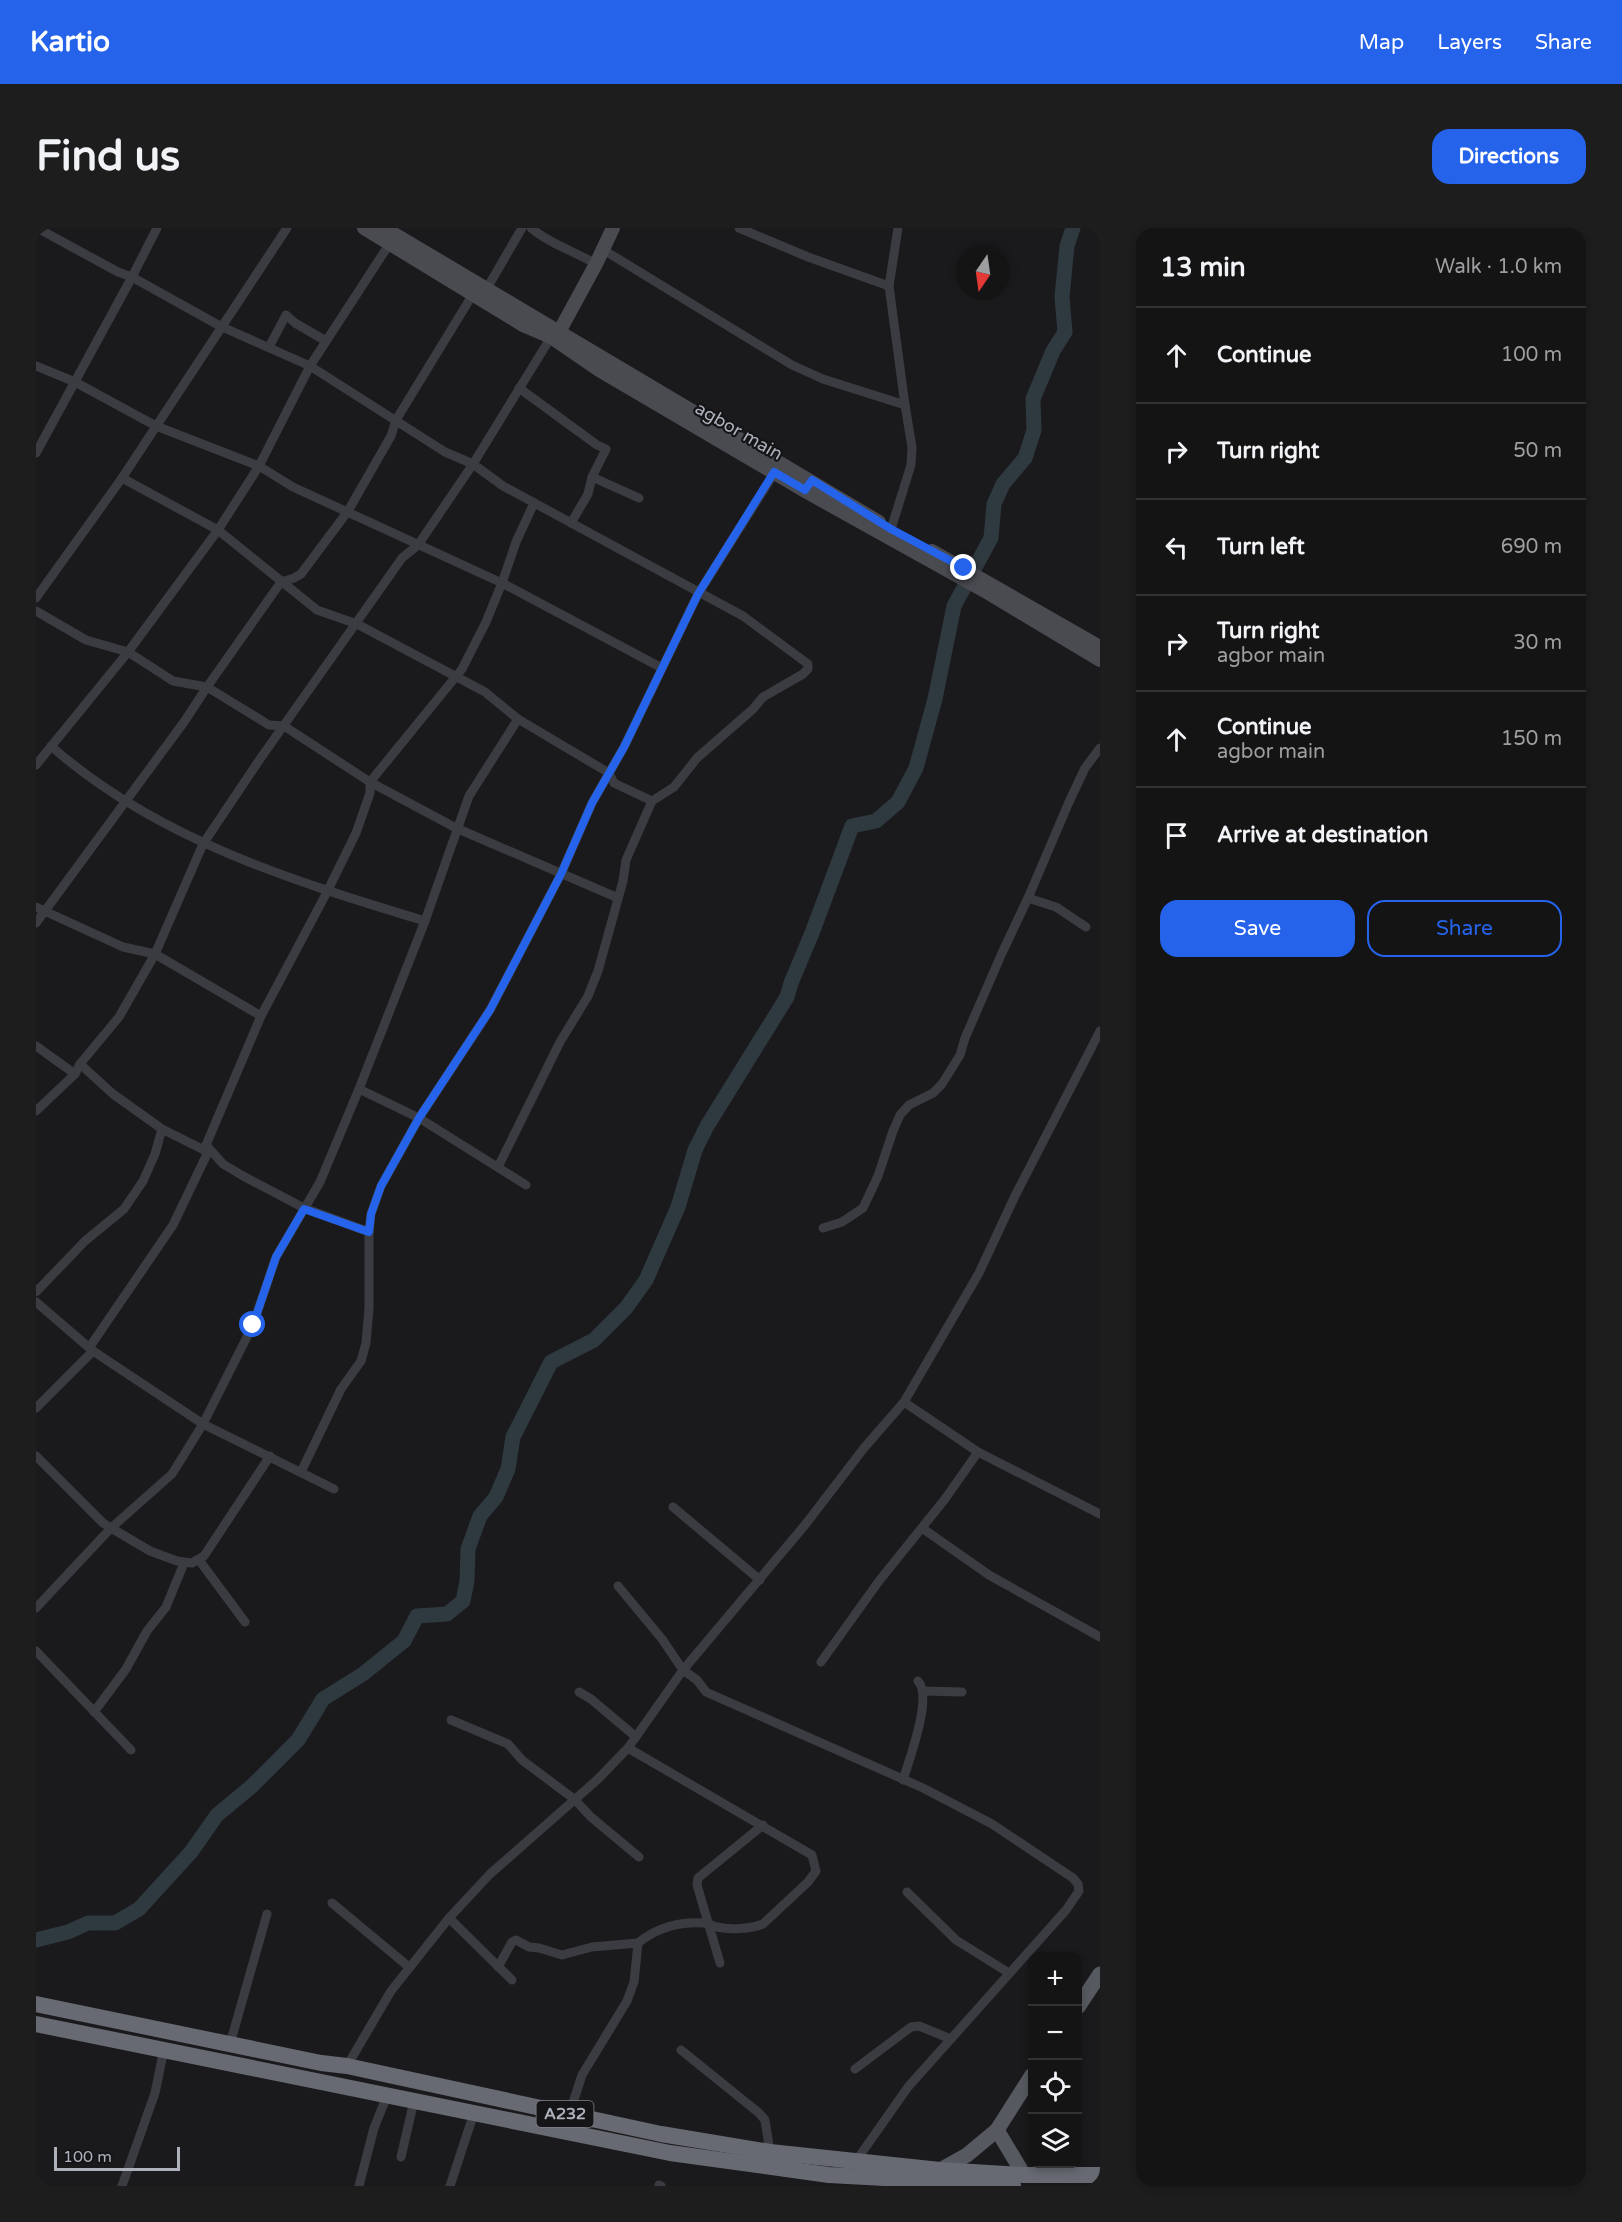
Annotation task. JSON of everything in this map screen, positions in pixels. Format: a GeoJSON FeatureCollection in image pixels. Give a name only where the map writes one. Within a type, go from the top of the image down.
{"type":"FeatureCollection","features":[{"type":"Feature","properties":{"kind":"highway","name":"A232"},"geometry":{"type":"LineString","coordinates":[[36,2004],[347,2066],[661,2134],[770,2152],[856,2162],[1024,2175],[1100,2175]]}},
{"type":"Feature","properties":{"kind":"highway","name":"A232"},"geometry":{"type":"LineString","coordinates":[[36,2024],[670,2153],[827,2180],[1100,2186]]}},
{"type":"Feature","properties":{"kind":"highway"},"geometry":{"type":"LineString","coordinates":[[266,2070],[271,2052]]}},
{"type":"Feature","properties":{"kind":"main road","name":"agbor main"},"geometry":{"type":"LineString","coordinates":[[364,228],[393,233],[480,292],[809,485],[962,573],[1100,647]]}},
{"type":"Feature","properties":{"kind":"main road"},"geometry":{"type":"LineString","coordinates":[[555,335],[596,264],[613,228]]}},
{"type":"Feature","properties":{"kind":"main road","name":"agbor main"},"geometry":{"type":"LineString","coordinates":[[555,335],[599,370],[774,472],[809,485],[891,529],[962,573]]}},
{"type":"Feature","properties":{"kind":"main road","name":"agbor main"},"geometry":{"type":"LineString","coordinates":[[993,590],[1100,660]]}},
{"type":"Feature","properties":{"kind":"main road"},"geometry":{"type":"LineString","coordinates":[[1078,2006],[1100,1974]]}},
{"type":"Feature","properties":{"kind":"main road"},"geometry":{"type":"LineString","coordinates":[[940,2169],[967,2156],[997,2130],[1028,2081]]}},
{"type":"Feature","properties":{"kind":"main road"},"geometry":{"type":"LineString","coordinates":[[997,2130],[1024,2175]]}},
{"type":"Feature","properties":{"kind":"street"},"geometry":{"type":"LineString","coordinates":[[38,228],[220,326],[310,366],[445,452],[473,464],[503,486],[698,594],[743,616],[808,664],[808,669],[803,674],[763,696],[753,710],[697,758],[674,787],[652,801],[626,860],[598,971],[588,996],[560,1042],[498,1167]]}},
{"type":"Feature","properties":{"kind":"street"},"geometry":{"type":"LineString","coordinates":[[36,453],[157,228]]}},
{"type":"Feature","properties":{"kind":"street"},"geometry":{"type":"LineString","coordinates":[[36,598],[122,478],[220,326],[287,228]]}},
{"type":"Feature","properties":{"kind":"street"},"geometry":{"type":"LineString","coordinates":[[36,923],[184,722],[281,582],[301,574],[348,511],[392,436],[396,420],[522,228]]}},
{"type":"Feature","properties":{"kind":"street"},"geometry":{"type":"LineString","coordinates":[[531,228],[596,264]]}},
{"type":"Feature","properties":{"kind":"street"},"geometry":{"type":"LineString","coordinates":[[739,228],[808,257],[889,286]]}},
{"type":"Feature","properties":{"kind":"street"},"geometry":{"type":"LineString","coordinates":[[891,529],[911,465],[912,447],[889,286],[898,228]]}},
{"type":"Feature","properties":{"kind":"street"},"geometry":{"type":"LineString","coordinates":[[36,765],[128,652],[218,530],[259,466],[310,366],[393,233]]}},
{"type":"Feature","properties":{"kind":"street"},"geometry":{"type":"LineString","coordinates":[[602,249],[792,364],[823,379],[905,405]]}},
{"type":"Feature","properties":{"kind":"street"},"geometry":{"type":"LineString","coordinates":[[268,347],[286,315],[294,323],[326,341]]}},
{"type":"Feature","properties":{"kind":"street"},"geometry":{"type":"LineString","coordinates":[[36,1111],[75,1074],[80,1064],[118,1017],[155,954],[203,844],[402,558],[418,545],[473,464],[519,388],[555,335]]}},
{"type":"Feature","properties":{"kind":"street"},"geometry":{"type":"LineString","coordinates":[[36,366],[75,382],[156,426],[259,466],[293,488],[348,511],[502,583],[662,668]]}},
{"type":"Feature","properties":{"kind":"street"},"geometry":{"type":"LineString","coordinates":[[519,388],[597,445],[606,449],[592,477],[588,494],[571,524]]}},
{"type":"Feature","properties":{"kind":"street"},"geometry":{"type":"LineString","coordinates":[[301,1472],[341,1389],[361,1362],[366,1343],[369,1308],[371,1214],[381,1186],[419,1118],[490,1010],[561,874],[592,803],[624,747],[698,594],[774,472]]}},
{"type":"Feature","properties":{"kind":"street"},"geometry":{"type":"LineString","coordinates":[[592,477],[639,498]]}},
{"type":"Feature","properties":{"kind":"street"},"geometry":{"type":"LineString","coordinates":[[122,478],[218,530],[317,610],[357,624],[485,692],[518,719],[609,772],[614,783],[652,801]]}},
{"type":"Feature","properties":{"kind":"street"},"geometry":{"type":"LineString","coordinates":[[36,1408],[91,1349],[173,1225],[202,1164],[261,1016],[356,833],[370,793],[370,782],[462,669],[502,583],[516,542],[534,503]]}},
{"type":"Feature","properties":{"kind":"street"},"geometry":{"type":"LineString","coordinates":[[36,611],[86,640],[128,652],[173,681],[207,687],[269,725],[284,726],[370,782],[456,828],[618,898]]}},
{"type":"Feature","properties":{"kind":"street"},"geometry":{"type":"LineString","coordinates":[[36,1608],[111,1528],[172,1474],[203,1424],[253,1325],[276,1257],[320,1182],[359,1089],[424,921],[469,796],[518,719]]}},
{"type":"Feature","properties":{"kind":"street"},"geometry":{"type":"LineString","coordinates":[[51,746],[125,802],[203,844],[327,892],[424,921]]}},
{"type":"Feature","properties":{"kind":"street"},"geometry":{"type":"LineString","coordinates":[[823,1228],[842,1222],[862,1208],[878,1176],[900,1116],[909,1105],[933,1093],[960,1055],[965,1038],[1002,953],[1082,775],[1100,748]]}},
{"type":"Feature","properties":{"kind":"street"},"geometry":{"type":"LineString","coordinates":[[1028,898],[1056,907],[1086,927]]}},
{"type":"Feature","properties":{"kind":"street"},"geometry":{"type":"LineString","coordinates":[[36,907],[123,947],[155,954],[261,1016]]}},
{"type":"Feature","properties":{"kind":"street"},"geometry":{"type":"LineString","coordinates":[[347,2066],[391,1991],[449,1918],[490,1874],[598,1779],[628,1748],[683,1670],[760,1580],[864,1448],[904,1402],[979,1273],[1100,1031]]}},
{"type":"Feature","properties":{"kind":"street"},"geometry":{"type":"LineString","coordinates":[[36,1046],[75,1074]]}},
{"type":"Feature","properties":{"kind":"street"},"geometry":{"type":"LineString","coordinates":[[80,1064],[113,1094],[162,1129],[207,1148],[223,1164],[304,1209],[369,1232]]}},
{"type":"Feature","properties":{"kind":"street"},"geometry":{"type":"LineString","coordinates":[[359,1089],[419,1118],[526,1185]]}},
{"type":"Feature","properties":{"kind":"street"},"geometry":{"type":"LineString","coordinates":[[36,1292],[85,1241],[124,1209],[143,1181],[155,1154],[162,1129]]}},
{"type":"Feature","properties":{"kind":"street"},"geometry":{"type":"LineString","coordinates":[[202,1164],[223,1164]]}},
{"type":"Feature","properties":{"kind":"street"},"geometry":{"type":"LineString","coordinates":[[36,1302],[91,1349],[203,1424],[334,1489]]}},
{"type":"Feature","properties":{"kind":"street"},"geometry":{"type":"LineString","coordinates":[[904,1402],[978,1452],[1100,1514]]}},
{"type":"Feature","properties":{"kind":"street"},"geometry":{"type":"LineString","coordinates":[[821,1662],[872,1590],[945,1499],[978,1452]]}},
{"type":"Feature","properties":{"kind":"street"},"geometry":{"type":"LineString","coordinates":[[36,1456],[102,1523],[150,1551],[184,1563],[204,1557],[270,1456]]}},
{"type":"Feature","properties":{"kind":"street"},"geometry":{"type":"LineString","coordinates":[[673,1507],[760,1580]]}},
{"type":"Feature","properties":{"kind":"street"},"geometry":{"type":"LineString","coordinates":[[922,1528],[989,1575],[1100,1637]]}},
{"type":"Feature","properties":{"kind":"street"},"geometry":{"type":"LineString","coordinates":[[199,1560],[245,1622]]}},
{"type":"Feature","properties":{"kind":"street"},"geometry":{"type":"LineString","coordinates":[[94,1712],[126,1669],[147,1631],[166,1607],[184,1563]]}},
{"type":"Feature","properties":{"kind":"street"},"geometry":{"type":"LineString","coordinates":[[618,1586],[662,1639],[683,1670],[697,1680],[706,1692],[795,1730],[992,1824],[1064,1872],[1078,1884],[1078,1891],[1070,1904],[908,2087],[856,2162]]}},
{"type":"Feature","properties":{"kind":"street"},"geometry":{"type":"LineString","coordinates":[[36,1652],[131,1750]]}},
{"type":"Feature","properties":{"kind":"street"},"geometry":{"type":"LineString","coordinates":[[903,1780],[917,1736],[923,1691],[918,1682]]}},
{"type":"Feature","properties":{"kind":"street"},"geometry":{"type":"LineString","coordinates":[[923,1691],[962,1692]]}},
{"type":"Feature","properties":{"kind":"street"},"geometry":{"type":"LineString","coordinates":[[579,1692],[591,1699],[636,1737]]}},
{"type":"Feature","properties":{"kind":"street"},"geometry":{"type":"LineString","coordinates":[[451,1720],[508,1744],[522,1760],[574,1799],[591,1817],[639,1857]]}},
{"type":"Feature","properties":{"kind":"street"},"geometry":{"type":"LineString","coordinates":[[498,1967],[512,1942],[516,1940],[529,1947],[539,1947],[562,1955],[592,1947],[638,1943],[658,1930],[674,1925],[708,1923],[720,1928],[755,1927],[763,1924],[814,1875],[816,1866],[812,1855],[628,1748]]}},
{"type":"Feature","properties":{"kind":"street"},"geometry":{"type":"LineString","coordinates":[[720,1963],[697,1885],[698,1878],[763,1825]]}},
{"type":"Feature","properties":{"kind":"street"},"geometry":{"type":"LineString","coordinates":[[907,1892],[956,1940],[1009,1973]]}},
{"type":"Feature","properties":{"kind":"street"},"geometry":{"type":"LineString","coordinates":[[332,1903],[409,1967]]}},
{"type":"Feature","properties":{"kind":"street"},"geometry":{"type":"LineString","coordinates":[[230,2044],[267,1914]]}},
{"type":"Feature","properties":{"kind":"street"},"geometry":{"type":"LineString","coordinates":[[449,1918],[512,1980]]}},
{"type":"Feature","properties":{"kind":"street"},"geometry":{"type":"LineString","coordinates":[[569,2115],[582,2075],[627,2001],[634,1982],[638,1943]]}},
{"type":"Feature","properties":{"kind":"street"},"geometry":{"type":"LineString","coordinates":[[855,2069],[911,2027],[919,2026],[951,2039]]}},
{"type":"Feature","properties":{"kind":"street"},"geometry":{"type":"LineString","coordinates":[[122,2186],[155,2093],[164,2049]]}},
{"type":"Feature","properties":{"kind":"street"},"geometry":{"type":"LineString","coordinates":[[681,2050],[759,2113],[765,2120],[770,2152]]}},
{"type":"Feature","properties":{"kind":"street"},"geometry":{"type":"LineString","coordinates":[[359,2186],[374,2128],[387,2096]]}},
{"type":"Feature","properties":{"kind":"street"},"geometry":{"type":"LineString","coordinates":[[401,2157],[414,2101]]}},
{"type":"Feature","properties":{"kind":"street"},"geometry":{"type":"LineString","coordinates":[[450,2186],[474,2113]]}},
{"type":"Feature","properties":{"kind":"waterway"},"geometry":{"type":"LineString","coordinates":[[36,1940],[68,1932],[88,1923],[115,1923],[139,1909],[191,1852],[217,1815],[252,1786],[298,1740],[323,1699],[363,1674],[404,1641],[417,1616],[447,1614],[463,1601],[467,1581],[468,1549],[480,1516],[496,1497],[508,1469],[513,1437],[551,1362],[594,1340],[626,1308],[646,1280],[678,1207],[695,1150],[707,1126],[787,997],[852,826],[876,821],[898,802],[916,768],[935,699],[954,606],[991,538],[994,504],[1003,484],[1025,458],[1034,430],[1033,399],[1053,351],[1065,332],[1062,297],[1067,246],[1073,228]]}},
{"type":"Feature","properties":{"kind":"route"},"geometry":{"type":"LineString","coordinates":[[253,1325],[276,1257],[304,1209],[369,1232],[371,1214],[381,1186],[419,1118],[490,1010],[561,874],[592,803],[624,747],[698,594],[774,472],[805,490],[812,480],[891,529],[964,568]]}}]}
